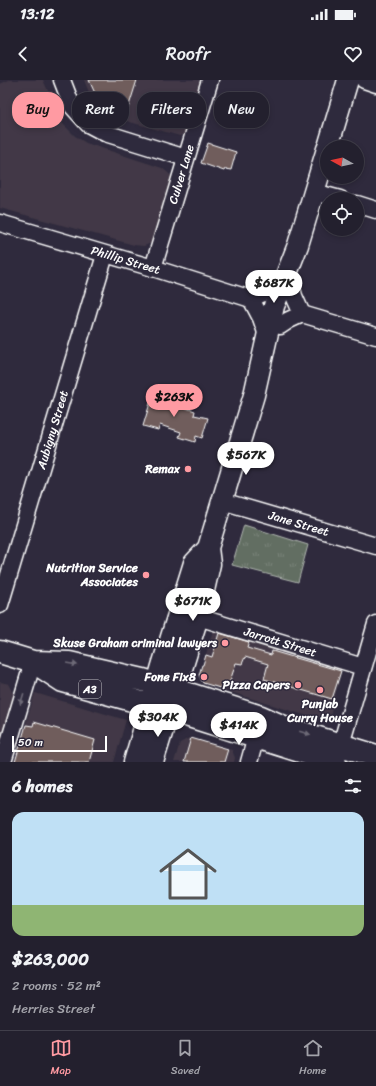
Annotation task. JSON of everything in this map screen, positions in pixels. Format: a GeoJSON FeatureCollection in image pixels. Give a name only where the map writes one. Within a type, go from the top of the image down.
{"type":"FeatureCollection","features":[{"type":"Feature","properties":{"kind":"highway","name":"A3"},"geometry":{"type":"LineString","coordinates":[[0,652],[33,662],[69,663],[166,687],[254,715],[286,728],[337,756]]}},
{"type":"Feature","properties":{"kind":"highway","name":"A3"},"geometry":{"type":"LineString","coordinates":[[33,662],[63,681],[256,737],[337,756],[376,756]]}},
{"type":"Feature","properties":{"kind":"main road"},"geometry":{"type":"LineString","coordinates":[[329,140],[348,80]]}},
{"type":"Feature","properties":{"kind":"main road"},"geometry":{"type":"LineString","coordinates":[[166,687],[198,617],[210,564],[208,548],[274,331],[286,310],[287,282],[320,172]]}},
{"type":"Feature","properties":{"kind":"main road"},"geometry":{"type":"LineString","coordinates":[[153,762],[160,708],[194,563],[208,548]]}},
{"type":"Feature","properties":{"kind":"main road"},"geometry":{"type":"LineString","coordinates":[[134,762],[160,708]]}},
{"type":"Feature","properties":{"kind":"street"},"geometry":{"type":"LineString","coordinates":[[62,80],[72,106],[88,124],[105,133],[186,158]]}},
{"type":"Feature","properties":{"kind":"street","name":"Culver Lane"},"geometry":{"type":"LineString","coordinates":[[153,268],[210,80]]}},
{"type":"Feature","properties":{"kind":"street"},"geometry":{"type":"LineString","coordinates":[[364,80],[376,84]]}},
{"type":"Feature","properties":{"kind":"street"},"geometry":{"type":"LineString","coordinates":[[314,192],[320,194]]}},
{"type":"Feature","properties":{"kind":"street"},"geometry":{"type":"LineString","coordinates":[[364,206],[376,210]]}},
{"type":"Feature","properties":{"kind":"street","name":"Phillip Street"},"geometry":{"type":"LineString","coordinates":[[0,223],[153,268],[251,299]]}},
{"type":"Feature","properties":{"kind":"street","name":"Aubigny Street"},"geometry":{"type":"LineString","coordinates":[[0,605],[105,255]]}},
{"type":"Feature","properties":{"kind":"street"},"geometry":{"type":"LineString","coordinates":[[302,314],[287,282],[251,299],[262,318],[274,331],[288,320],[302,314],[376,336]]}},
{"type":"Feature","properties":{"kind":"street","name":"Jane Street"},"geometry":{"type":"LineString","coordinates":[[222,501],[376,546]]}},
{"type":"Feature","properties":{"kind":"street","name":"Jarrott Street"},"geometry":{"type":"LineString","coordinates":[[198,617],[363,666]]}},
{"type":"Feature","properties":{"kind":"street"},"geometry":{"type":"LineString","coordinates":[[337,756],[376,624]]}},
{"type":"Feature","properties":{"kind":"street"},"geometry":{"type":"LineString","coordinates":[[3,762],[33,662]]}},
{"type":"Feature","properties":{"kind":"street"},"geometry":{"type":"LineString","coordinates":[[249,762],[256,737]]}},
{"type":"Feature","properties":{"kind":"shaded area"},"geometry":{"type":"Polygon","coordinates":[[[9,80],[43,80],[48,92],[12,92],[12,128],[64,128],[64,125],[75,136],[86,143],[162,168],[173,177],[154,242],[144,246],[134,245],[0,208],[0,84],[9,80]]]}},
{"type":"Feature","properties":{"kind":"shaded area"},"geometry":{"type":"Polygon","coordinates":[[[84,80],[203,80],[199,92],[137,92],[137,124],[129,122],[129,92],[89,92],[84,80]]]}},
{"type":"Feature","properties":{"kind":"shaded area"},"geometry":{"type":"Polygon","coordinates":[[[151,128],[188,128],[186,133],[180,136],[151,128]]]}},
{"type":"Feature","properties":{"kind":"shaded area"},"geometry":{"type":"Polygon","coordinates":[[[214,627],[342,668],[329,721],[327,722],[205,684],[200,675],[214,627]]]}},
{"type":"Feature","properties":{"kind":"shaded area"},"geometry":{"type":"Polygon","coordinates":[[[0,682],[9,684],[14,693],[0,742],[0,682]]]}},
{"type":"Feature","properties":{"kind":"shaded area"},"geometry":{"type":"Polygon","coordinates":[[[35,693],[126,720],[114,762],[14,762],[35,693]]]}},
{"type":"Feature","properties":{"kind":"shaded area"},"geometry":{"type":"Polygon","coordinates":[[[189,738],[232,750],[235,758],[234,762],[174,762],[180,743],[189,738]]]}},
{"type":"Feature","properties":{"kind":"green space"},"geometry":{"type":"Polygon","coordinates":[[[244,525],[308,545],[298,582],[232,565],[244,525]]]}},
{"type":"Feature","properties":{"kind":"building"},"geometry":{"type":"Polygon","coordinates":[[[89,80],[137,80],[129,106],[129,92],[94,92],[89,80]]]}},
{"type":"Feature","properties":{"kind":"building"},"geometry":{"type":"Polygon","coordinates":[[[208,143],[236,152],[231,170],[225,169],[224,171],[201,163],[208,143]]]}},
{"type":"Feature","properties":{"kind":"building"},"geometry":{"type":"Polygon","coordinates":[[[154,390],[169,395],[167,402],[195,411],[194,415],[208,418],[202,438],[196,436],[195,442],[179,437],[181,432],[160,425],[158,430],[143,426],[154,390]]]}},
{"type":"Feature","properties":{"kind":"building"},"geometry":{"type":"Polygon","coordinates":[[[219,633],[249,642],[247,648],[271,655],[272,651],[341,671],[332,699],[264,679],[268,664],[245,657],[242,664],[236,663],[229,684],[220,688],[203,683],[199,675],[202,665],[206,655],[212,657],[219,633]]]}},
{"type":"Feature","properties":{"kind":"building"},"geometry":{"type":"Polygon","coordinates":[[[34,722],[95,740],[89,762],[15,762],[26,725],[33,726],[34,722]]]}},
{"type":"Feature","properties":{"kind":"building"},"geometry":{"type":"Polygon","coordinates":[[[191,738],[228,749],[224,762],[184,762],[191,738]]]}},
{"type":"Feature","properties":{"kind":"place","name":"Remax"},"geometry":{"type":"Point","coordinates":[188,469]}},
{"type":"Feature","properties":{"kind":"place","name":"Nutrition Service Associates"},"geometry":{"type":"Point","coordinates":[146,575]}},
{"type":"Feature","properties":{"kind":"place","name":"Skuse Graham criminal lawyers"},"geometry":{"type":"Point","coordinates":[225,643]}},
{"type":"Feature","properties":{"kind":"place","name":"Fone Fix8"},"geometry":{"type":"Point","coordinates":[204,677]}},
{"type":"Feature","properties":{"kind":"place","name":"Pizza Capers"},"geometry":{"type":"Point","coordinates":[298,685]}},
{"type":"Feature","properties":{"kind":"place","name":"Punjab Curry House"},"geometry":{"type":"Point","coordinates":[320,690]}}]}
